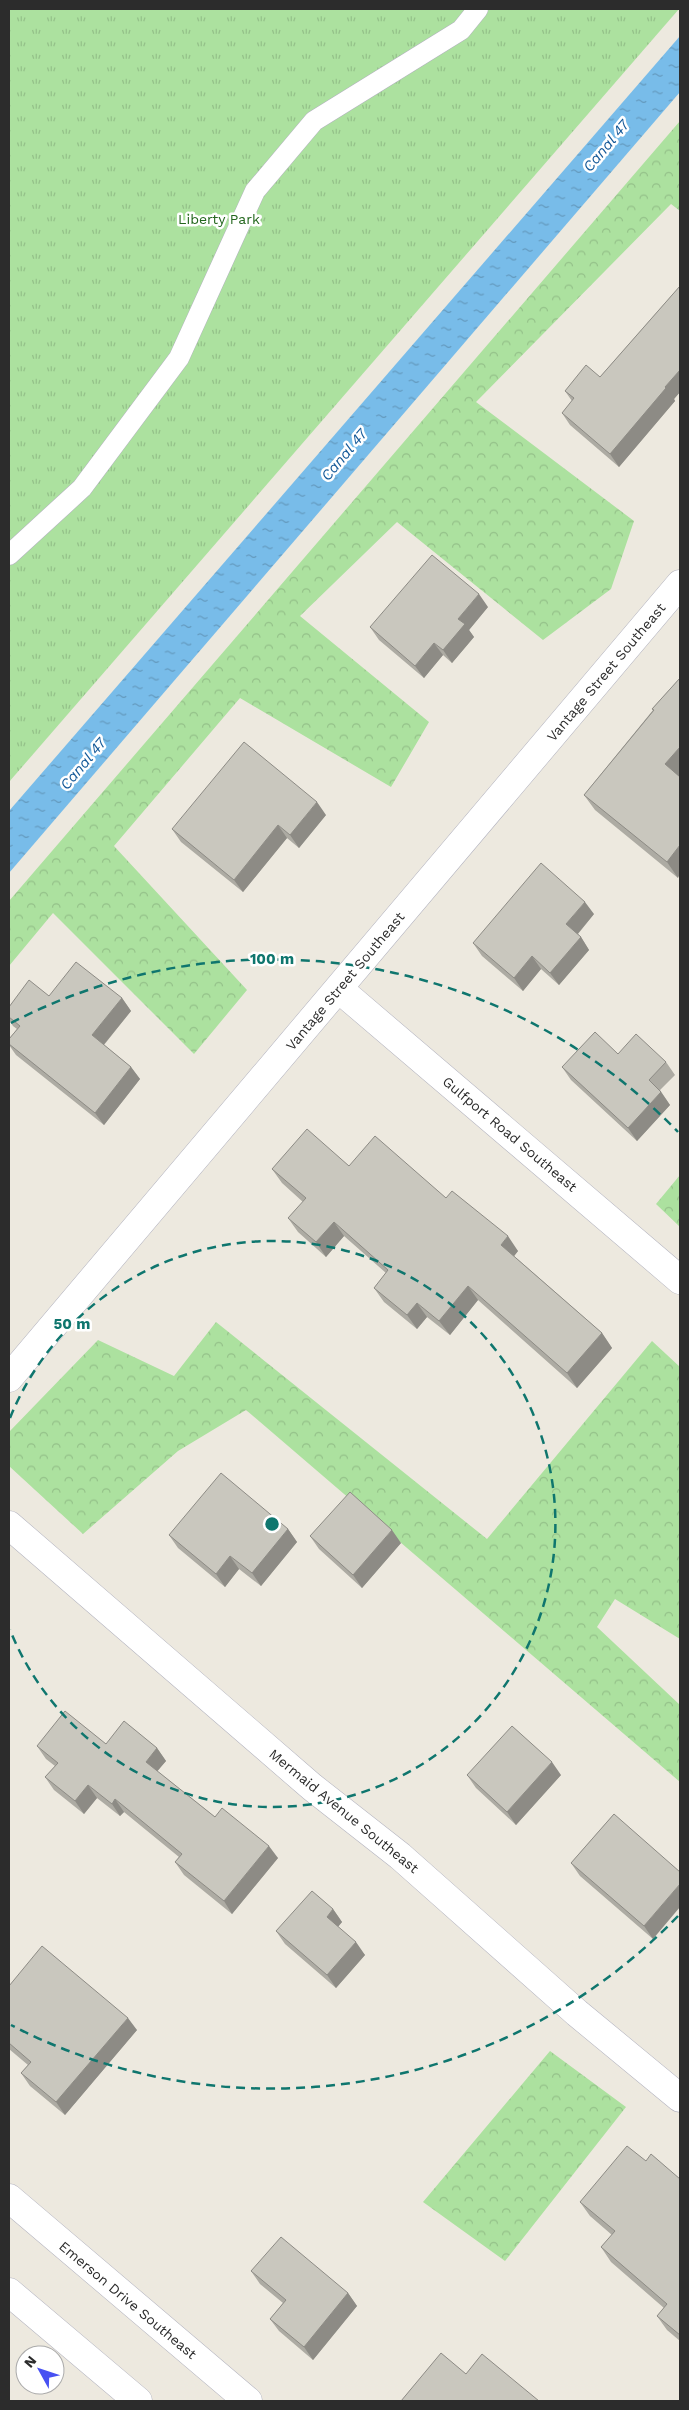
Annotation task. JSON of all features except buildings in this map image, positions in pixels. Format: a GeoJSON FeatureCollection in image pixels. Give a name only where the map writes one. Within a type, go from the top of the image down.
{"type":"FeatureCollection","features":[{"type":"Feature","properties":{"kind":"street","name":"Vantage Street Southeast"},"geometry":{"type":"LineString","coordinates":[[9,1378],[680,584]]}},
{"type":"Feature","properties":{"kind":"street","name":"Gulfport Road Southeast"},"geometry":{"type":"LineString","coordinates":[[339,989],[680,1280]]}},
{"type":"Feature","properties":{"kind":"street","name":"Mermaid Avenue Southeast"},"geometry":{"type":"LineString","coordinates":[[9,1524],[312,1787],[395,1851],[578,2013],[680,2098]]}},
{"type":"Feature","properties":{"kind":"street","name":"Emerson Drive Southeast"},"geometry":{"type":"LineString","coordinates":[[9,2198],[248,2401]]}},
{"type":"Feature","properties":{"kind":"street"},"geometry":{"type":"LineString","coordinates":[[9,2292],[138,2401]]}},
{"type":"Feature","properties":{"kind":"lane"},"geometry":{"type":"LineString","coordinates":[[9,555],[82,488],[179,358],[255,191],[314,121],[461,30],[478,9]]}},
{"type":"Feature","properties":{"kind":"green space","name":"Liberty Park"},"geometry":{"type":"Polygon","coordinates":[[[9,9],[679,9],[9,782],[9,9]]]}},
{"type":"Feature","properties":{"kind":"green space"},"geometry":{"type":"Polygon","coordinates":[[[680,121],[680,211],[671,204],[476,402],[634,521],[611,589],[543,640],[397,522],[300,616],[429,722],[391,787],[240,698],[114,846],[247,990],[194,1054],[53,913],[9,966],[9,901],[680,121]]]}},
{"type":"Feature","properties":{"kind":"green space"},"geometry":{"type":"Polygon","coordinates":[[[680,1175],[680,1227],[656,1204],[680,1175]]]}},
{"type":"Feature","properties":{"kind":"green space"},"geometry":{"type":"Polygon","coordinates":[[[216,1322],[487,1539],[652,1341],[680,1367],[680,1639],[615,1599],[597,1627],[680,1705],[680,1782],[246,1410],[178,1451],[83,1534],[9,1466],[9,1432],[98,1340],[174,1376],[216,1322]]]}},
{"type":"Feature","properties":{"kind":"green space"},"geometry":{"type":"Polygon","coordinates":[[[550,2051],[626,2107],[505,2261],[423,2202],[550,2051]]]}},
{"type":"Feature","properties":{"kind":"water","name":"Canal 47"},"geometry":{"type":"Polygon","coordinates":[[[680,36],[680,92],[9,873],[9,811],[680,36]]]}}]}
